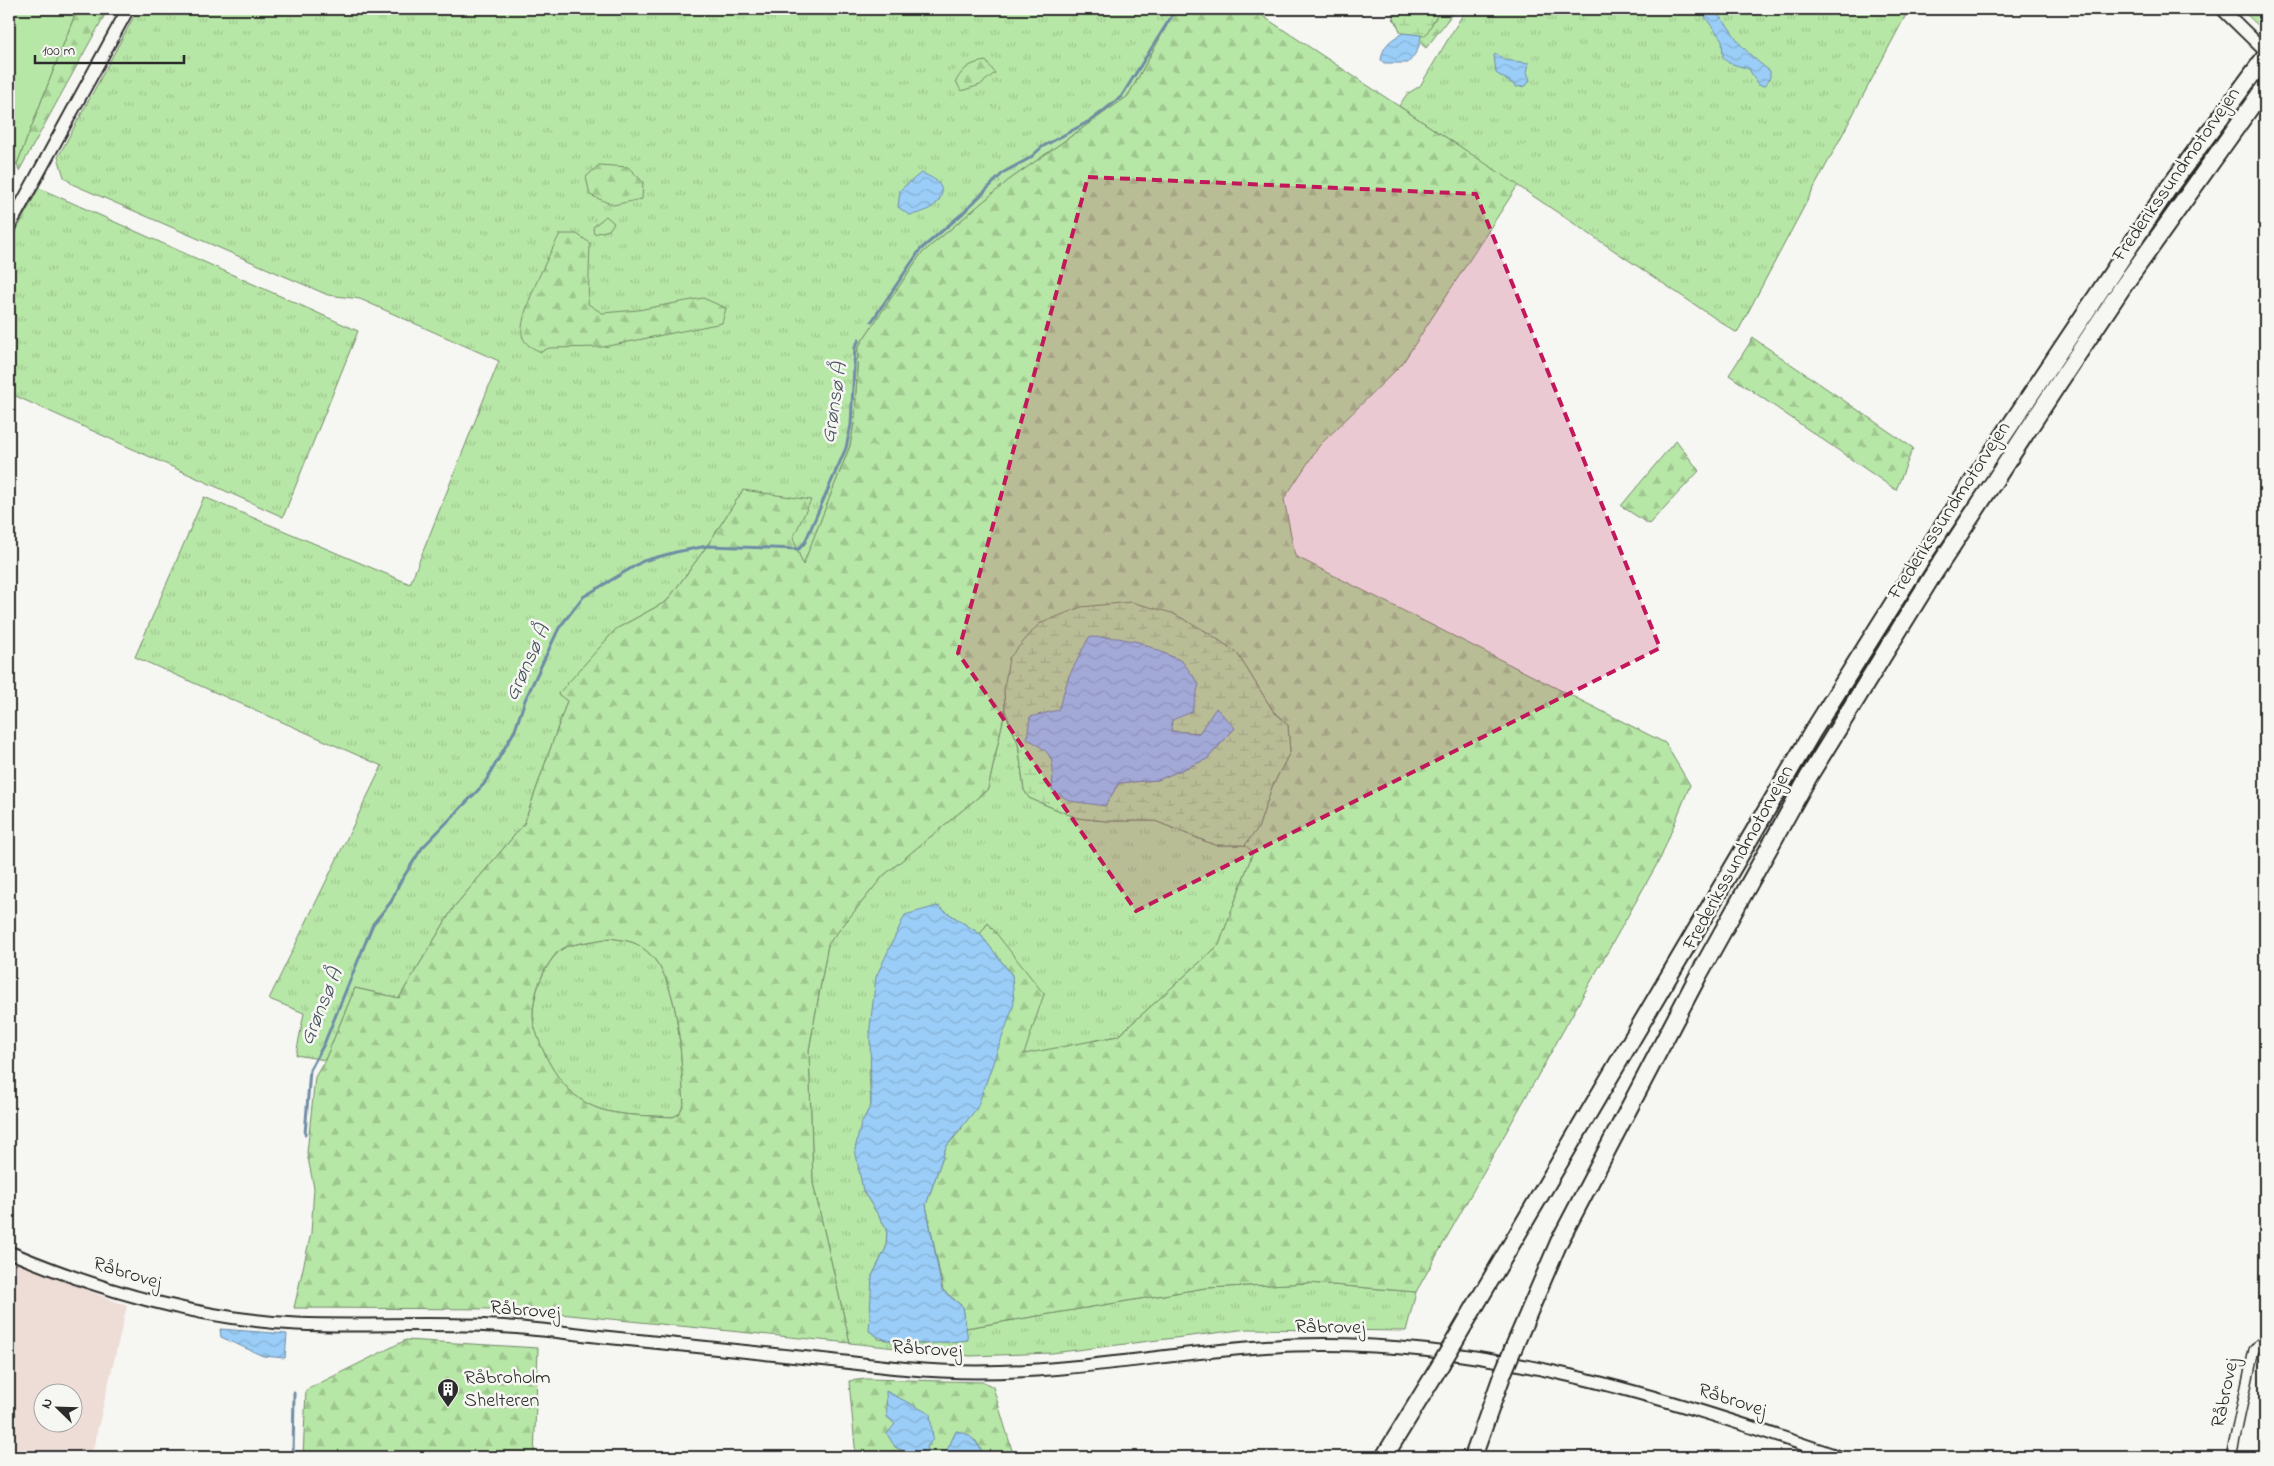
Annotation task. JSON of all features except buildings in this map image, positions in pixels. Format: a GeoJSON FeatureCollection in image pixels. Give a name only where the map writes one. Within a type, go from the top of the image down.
{"type":"FeatureCollection","features":[{"type":"Feature","properties":{"kind":"highway","name":"Frederikssundmotorvejen"},"geometry":{"type":"LineString","coordinates":[[1384,1457],[1454,1342],[1813,730],[1953,510],[2170,186],[2265,57]]}},
{"type":"Feature","properties":{"kind":"highway","name":"Frederikssundmotorvejen"},"geometry":{"type":"LineString","coordinates":[[1473,1457],[1503,1373],[1559,1242],[1698,976],[1809,776],[1931,578],[2124,285],[2265,87]]}},
{"type":"Feature","properties":{"kind":"street"},"geometry":{"type":"LineString","coordinates":[[9,227],[128,9]]}},
{"type":"Feature","properties":{"kind":"street"},"geometry":{"type":"LineString","coordinates":[[2222,9],[2265,51]]}},
{"type":"Feature","properties":{"kind":"street","name":"Råbrovej"},"geometry":{"type":"LineString","coordinates":[[9,1252],[52,1270],[133,1298],[236,1318],[298,1324],[492,1326],[890,1367],[974,1372],[1057,1370],[1211,1352],[1295,1345],[1376,1347],[1431,1353],[1522,1365],[1642,1393],[1714,1414],[1840,1457]]}},
{"type":"Feature","properties":{"kind":"street","name":"Råbrovej"},"geometry":{"type":"LineString","coordinates":[[2231,1457],[2254,1350],[2259,1344],[2265,1344]]}},
{"type":"Feature","properties":{"kind":"highlighted area"},"geometry":{"type":"Polygon","coordinates":[[[1088,177],[1476,194],[1660,648],[1136,911],[958,653],[1088,177]]]}},
{"type":"Feature","properties":{"kind":"shaded area"},"geometry":{"type":"Polygon","coordinates":[[[9,1258],[127,1306],[91,1457],[9,1457],[9,1258]]]}},
{"type":"Feature","properties":{"kind":"green space"},"geometry":{"type":"Polygon","coordinates":[[[9,9],[77,9],[17,164],[9,162],[9,9]]]}},
{"type":"Feature","properties":{"kind":"green space"},"geometry":{"type":"Polygon","coordinates":[[[77,9],[108,9],[19,171],[17,164],[77,9]]]}},
{"type":"Feature","properties":{"kind":"green space"},"geometry":{"type":"Polygon","coordinates":[[[138,9],[1176,9],[1128,96],[1009,180],[921,254],[866,335],[858,348],[855,419],[850,446],[803,566],[793,539],[743,490],[707,546],[667,601],[616,629],[559,694],[567,701],[524,824],[454,907],[399,998],[355,988],[325,1060],[296,1055],[304,1013],[269,999],[382,766],[135,657],[204,497],[410,584],[499,361],[360,299],[328,295],[72,184],[64,177],[58,157],[138,9]]]}},
{"type":"Feature","properties":{"kind":"green space"},"geometry":{"type":"Polygon","coordinates":[[[1176,9],[1252,9],[1518,185],[1402,364],[1319,446],[1284,499],[1295,556],[1665,743],[1690,785],[1661,857],[1416,1292],[1309,1283],[1205,1288],[966,1328],[963,1307],[943,1290],[926,1205],[946,1147],[961,1130],[1012,975],[980,934],[988,923],[1044,994],[1024,1054],[1118,1036],[1219,945],[1253,852],[1245,845],[1258,828],[1272,787],[1290,752],[1288,725],[1273,711],[1237,653],[1207,632],[1172,613],[1004,689],[1005,711],[988,789],[883,876],[828,944],[809,1050],[813,1183],[850,1343],[510,1309],[294,1308],[311,1233],[314,1188],[307,1153],[315,1077],[325,1060],[355,988],[399,998],[454,907],[524,824],[567,701],[558,694],[616,629],[667,601],[707,546],[743,490],[811,500],[793,538],[803,565],[850,446],[855,419],[858,348],[921,254],[1009,180],[1128,96],[1176,9]],[[610,938],[566,947],[555,955],[549,963],[539,984],[534,1006],[534,1025],[538,1037],[554,1071],[579,1099],[609,1112],[673,1117],[679,1114],[684,1104],[680,1041],[672,996],[664,976],[654,959],[637,944],[610,938]]]}},
{"type":"Feature","properties":{"kind":"green space"},"geometry":{"type":"Polygon","coordinates":[[[1390,9],[1441,9],[1425,36],[1401,33],[1390,9]]]}},
{"type":"Feature","properties":{"kind":"green space"},"geometry":{"type":"Polygon","coordinates":[[[1402,9],[1456,9],[1426,48],[1393,19],[1402,9]]]}},
{"type":"Feature","properties":{"kind":"green space"},"geometry":{"type":"Polygon","coordinates":[[[1468,9],[1909,9],[1737,333],[1399,106],[1407,94],[1420,86],[1468,9]]]}},
{"type":"Feature","properties":{"kind":"green space"},"geometry":{"type":"Polygon","coordinates":[[[2241,9],[2265,9],[2265,32],[2241,9]]]}},
{"type":"Feature","properties":{"kind":"green space"},"geometry":{"type":"Polygon","coordinates":[[[986,61],[995,73],[980,85],[961,91],[956,81],[962,72],[976,63],[986,61]]]}},
{"type":"Feature","properties":{"kind":"green space"},"geometry":{"type":"Polygon","coordinates":[[[599,165],[628,167],[643,182],[642,199],[613,205],[590,195],[586,177],[599,165]]]}},
{"type":"Feature","properties":{"kind":"green space"},"geometry":{"type":"Polygon","coordinates":[[[39,188],[358,331],[283,517],[9,393],[9,244],[39,188]]]}},
{"type":"Feature","properties":{"kind":"green space"},"geometry":{"type":"Polygon","coordinates":[[[606,216],[614,223],[609,230],[594,234],[593,227],[606,216]]]}},
{"type":"Feature","properties":{"kind":"green space"},"geometry":{"type":"Polygon","coordinates":[[[560,234],[577,234],[590,243],[588,304],[602,313],[638,310],[703,298],[726,308],[722,323],[603,347],[549,348],[541,352],[533,348],[523,338],[524,317],[535,286],[560,234]]]}},
{"type":"Feature","properties":{"kind":"green space"},"geometry":{"type":"Polygon","coordinates":[[[1753,338],[1913,448],[1896,490],[1729,375],[1753,338]]]}},
{"type":"Feature","properties":{"kind":"green space"},"geometry":{"type":"Polygon","coordinates":[[[1676,440],[1699,471],[1649,524],[1621,506],[1676,440]]]}},
{"type":"Feature","properties":{"kind":"green space"},"geometry":{"type":"Polygon","coordinates":[[[1131,602],[1172,613],[1207,632],[1237,653],[1273,711],[1288,725],[1290,752],[1272,787],[1258,828],[1245,845],[1215,845],[1155,821],[1106,821],[1077,818],[1029,798],[1024,790],[1018,743],[1005,711],[1004,689],[1009,658],[1039,624],[1081,607],[1131,602]],[[1069,676],[1048,752],[1054,766],[1052,790],[1105,806],[1119,783],[1158,780],[1207,759],[1235,728],[1199,733],[1171,731],[1172,720],[1069,676]]]}},
{"type":"Feature","properties":{"kind":"green space"},"geometry":{"type":"Polygon","coordinates":[[[1005,711],[1018,743],[1024,790],[1029,798],[1077,818],[1106,821],[1155,821],[1214,845],[1245,845],[1253,852],[1219,945],[1118,1036],[1024,1055],[988,923],[980,934],[937,906],[869,1071],[871,1105],[861,1124],[863,1191],[887,1229],[886,1248],[872,1276],[878,1339],[922,1344],[967,1340],[966,1328],[1205,1288],[1309,1283],[1416,1292],[1406,1331],[1248,1329],[1052,1353],[970,1356],[850,1343],[813,1183],[809,1050],[828,944],[883,876],[988,789],[1005,711]]]}},
{"type":"Feature","properties":{"kind":"green space"},"geometry":{"type":"Polygon","coordinates":[[[610,938],[637,944],[654,959],[664,976],[672,996],[680,1041],[684,1104],[679,1114],[673,1117],[620,1114],[590,1105],[579,1099],[561,1081],[542,1049],[533,1017],[536,995],[543,973],[555,955],[562,949],[610,938]]]}},
{"type":"Feature","properties":{"kind":"green space"},"geometry":{"type":"Polygon","coordinates":[[[406,1340],[538,1348],[534,1457],[303,1457],[306,1390],[406,1340]]]}},
{"type":"Feature","properties":{"kind":"green space"},"geometry":{"type":"Polygon","coordinates":[[[866,1379],[984,1382],[993,1387],[1014,1457],[985,1457],[976,1441],[957,1431],[944,1457],[930,1457],[927,1447],[895,1424],[895,1447],[908,1453],[908,1457],[856,1457],[849,1381],[866,1379]]]}},
{"type":"Feature","properties":{"kind":"water"},"geometry":{"type":"Polygon","coordinates":[[[1706,10],[1722,19],[1741,45],[1770,71],[1770,77],[1765,86],[1758,85],[1749,69],[1729,63],[1723,58],[1722,40],[1705,17],[1706,10]]]}},
{"type":"Feature","properties":{"kind":"water"},"geometry":{"type":"Polygon","coordinates":[[[1403,33],[1421,35],[1420,43],[1415,53],[1408,63],[1384,63],[1381,60],[1385,47],[1403,33]]]}},
{"type":"Feature","properties":{"kind":"water"},"geometry":{"type":"Polygon","coordinates":[[[1497,54],[1504,60],[1529,63],[1527,72],[1530,80],[1526,86],[1517,87],[1496,73],[1494,55],[1497,54]]]}},
{"type":"Feature","properties":{"kind":"water"},"geometry":{"type":"Polygon","coordinates":[[[921,173],[939,184],[942,191],[936,204],[920,213],[909,215],[898,207],[900,190],[921,173]]]}},
{"type":"Feature","properties":{"kind":"water"},"geometry":{"type":"Polygon","coordinates":[[[1089,637],[1118,638],[1139,642],[1182,661],[1199,684],[1192,712],[1172,720],[1171,731],[1199,733],[1216,708],[1235,728],[1207,759],[1158,780],[1119,783],[1105,806],[1070,801],[1052,790],[1053,770],[1051,758],[1043,749],[1027,738],[1030,717],[1058,710],[1069,676],[1089,637]]]}},
{"type":"Feature","properties":{"kind":"water"},"geometry":{"type":"Polygon","coordinates":[[[937,906],[980,934],[1012,975],[1014,1004],[977,1108],[946,1147],[926,1205],[942,1290],[963,1307],[968,1340],[916,1344],[890,1341],[869,1331],[872,1276],[886,1248],[887,1229],[863,1191],[855,1149],[861,1124],[871,1105],[870,1027],[876,977],[905,915],[937,906]]]}},
{"type":"Feature","properties":{"kind":"water"},"geometry":{"type":"Polygon","coordinates":[[[220,1329],[287,1334],[285,1358],[263,1356],[221,1337],[220,1329]]]}},
{"type":"Feature","properties":{"kind":"water"},"geometry":{"type":"Polygon","coordinates":[[[886,1391],[930,1414],[933,1439],[927,1447],[930,1457],[908,1457],[908,1453],[895,1447],[887,1434],[895,1424],[887,1417],[886,1391]]]}},
{"type":"Feature","properties":{"kind":"water"},"geometry":{"type":"Polygon","coordinates":[[[956,1431],[970,1437],[985,1457],[944,1457],[956,1431]]]}},
{"type":"Feature","properties":{"kind":"waterway","name":"Grønsø Å"},"geometry":{"type":"LineString","coordinates":[[872,321],[920,250],[963,213],[1004,172],[1030,158],[1042,147],[1093,119],[1121,97],[1176,9]]}},
{"type":"Feature","properties":{"kind":"waterway","name":"Grønsø Å"},"geometry":{"type":"LineString","coordinates":[[305,1134],[310,1070],[324,1044],[373,924],[391,902],[399,884],[422,848],[484,784],[515,730],[525,700],[559,628],[583,597],[643,561],[707,546],[799,549],[805,542],[846,448],[851,425],[855,347],[859,340]]}},
{"type":"Feature","properties":{"kind":"waterway","name":"Grønsø Å"},"geometry":{"type":"LineString","coordinates":[[293,1457],[294,1393]]}},
{"type":"Feature","properties":{"kind":"place","name":"Råbroholm Shelteren"},"geometry":{"type":"Point","coordinates":[448,1408]}}]}
